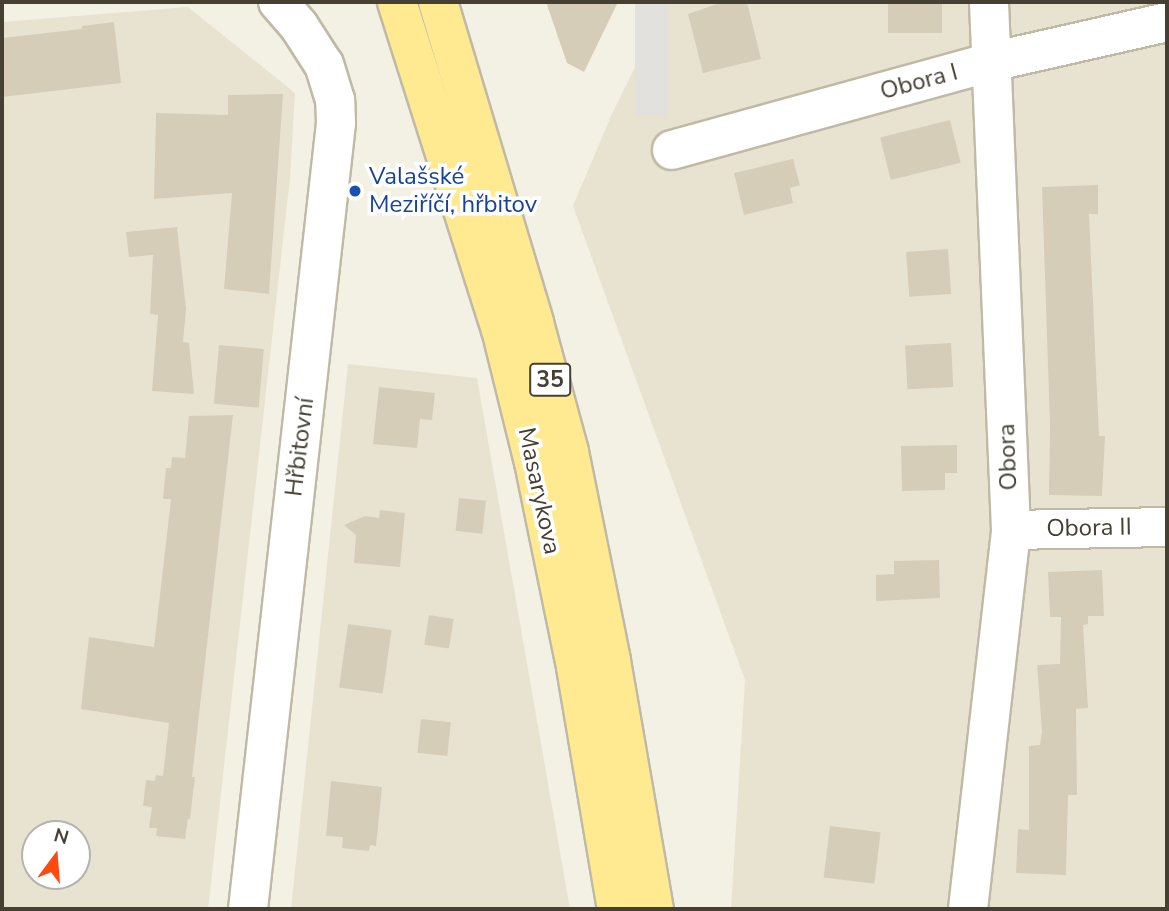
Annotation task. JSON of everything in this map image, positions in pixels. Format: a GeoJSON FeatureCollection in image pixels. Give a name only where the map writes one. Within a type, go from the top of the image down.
{"type":"FeatureCollection","features":[{"type":"Feature","properties":{"kind":"main road","name":"Masarykova"},"geometry":{"type":"LineString","coordinates":[[397,2],[501,329],[534,462],[594,664],[654,909]]}},
{"type":"Feature","properties":{"kind":"main road","name":"Masarykova"},"geometry":{"type":"LineString","coordinates":[[438,2],[534,323],[565,439],[594,664],[617,909]]}},
{"type":"Feature","properties":{"kind":"street","name":"Hřbitovní"},"geometry":{"type":"LineString","coordinates":[[248,909],[335,123],[335,100],[324,65],[299,26],[278,2]]}},
{"type":"Feature","properties":{"kind":"street","name":"Obora"},"geometry":{"type":"LineString","coordinates":[[968,909],[1011,530],[989,2]]}},
{"type":"Feature","properties":{"kind":"street","name":"Obora I"},"geometry":{"type":"LineString","coordinates":[[672,150],[991,62],[1167,22]]}},
{"type":"Feature","properties":{"kind":"street","name":"Obora II"},"geometry":{"type":"LineString","coordinates":[[1011,530],[1167,527]]}},
{"type":"Feature","properties":{"kind":"shaded area"},"geometry":{"type":"Polygon","coordinates":[[[635,2],[667,2],[667,116],[635,116],[635,2]]]}},
{"type":"Feature","properties":{"kind":"shaded area"},"geometry":{"type":"Polygon","coordinates":[[[667,2],[1167,2],[1167,909],[731,909],[745,680],[573,206],[611,116],[667,2]]]}},
{"type":"Feature","properties":{"kind":"shaded area"},"geometry":{"type":"Polygon","coordinates":[[[188,7],[295,93],[290,178],[208,909],[2,909],[2,22],[188,7]]]}},
{"type":"Feature","properties":{"kind":"shaded area"},"geometry":{"type":"Polygon","coordinates":[[[348,364],[477,378],[570,909],[291,909],[348,364]]]}},
{"type":"Feature","properties":{"kind":"building"},"geometry":{"type":"Polygon","coordinates":[[[546,2],[618,2],[584,72],[567,63],[546,2]]]}},
{"type":"Feature","properties":{"kind":"building"},"geometry":{"type":"Polygon","coordinates":[[[723,2],[747,2],[761,59],[703,73],[688,14],[723,2]]]}},
{"type":"Feature","properties":{"kind":"building"},"geometry":{"type":"Polygon","coordinates":[[[888,2],[942,2],[942,33],[888,33],[888,2]]]}},
{"type":"Feature","properties":{"kind":"building"},"geometry":{"type":"Polygon","coordinates":[[[114,22],[121,83],[2,97],[2,38],[82,29],[82,26],[114,22]]]}},
{"type":"Feature","properties":{"kind":"building"},"geometry":{"type":"Polygon","coordinates":[[[283,94],[269,294],[224,289],[232,193],[154,199],[156,113],[228,115],[228,95],[283,94]]]}},
{"type":"Feature","properties":{"kind":"building"},"geometry":{"type":"Polygon","coordinates":[[[950,120],[961,163],[891,180],[880,137],[950,120]]]}},
{"type":"Feature","properties":{"kind":"building"},"geometry":{"type":"Polygon","coordinates":[[[793,159],[800,185],[790,188],[793,203],[744,215],[734,173],[793,159]]]}},
{"type":"Feature","properties":{"kind":"building"},"geometry":{"type":"Polygon","coordinates":[[[1098,185],[1098,214],[1089,214],[1099,436],[1105,436],[1102,496],[1049,495],[1050,425],[1042,187],[1098,185]]]}},
{"type":"Feature","properties":{"kind":"building"},"geometry":{"type":"Polygon","coordinates":[[[177,227],[186,309],[183,342],[189,343],[194,394],[152,391],[158,315],[150,314],[153,255],[129,257],[126,232],[177,227]]]}},
{"type":"Feature","properties":{"kind":"building"},"geometry":{"type":"Polygon","coordinates":[[[948,249],[951,294],[909,297],[906,252],[948,249]]]}},
{"type":"Feature","properties":{"kind":"building"},"geometry":{"type":"Polygon","coordinates":[[[951,343],[953,387],[907,389],[905,345],[951,343]]]}},
{"type":"Feature","properties":{"kind":"building"},"geometry":{"type":"Polygon","coordinates":[[[219,345],[264,349],[259,408],[214,404],[219,345]]]}},
{"type":"Feature","properties":{"kind":"building"},"geometry":{"type":"Polygon","coordinates":[[[379,387],[435,393],[432,420],[420,419],[417,448],[373,444],[379,387]]]}},
{"type":"Feature","properties":{"kind":"building"},"geometry":{"type":"Polygon","coordinates":[[[233,415],[192,777],[195,777],[190,819],[185,839],[156,836],[157,828],[149,828],[152,807],[143,806],[146,780],[155,781],[156,775],[163,776],[169,723],[81,709],[89,637],[154,647],[171,499],[163,499],[166,468],[171,468],[172,457],[185,458],[189,416],[233,415]]]}},
{"type":"Feature","properties":{"kind":"building"},"geometry":{"type":"Polygon","coordinates":[[[957,445],[957,473],[945,473],[945,490],[902,491],[901,446],[957,445]]]}},
{"type":"Feature","properties":{"kind":"building"},"geometry":{"type":"Polygon","coordinates":[[[459,498],[486,501],[482,534],[456,531],[459,498]]]}},
{"type":"Feature","properties":{"kind":"building"},"geometry":{"type":"Polygon","coordinates":[[[380,510],[405,513],[400,567],[354,563],[356,535],[344,525],[365,516],[379,518],[380,510]]]}},
{"type":"Feature","properties":{"kind":"building"},"geometry":{"type":"Polygon","coordinates":[[[939,560],[940,598],[876,601],[876,575],[894,574],[894,561],[939,560]]]}},
{"type":"Feature","properties":{"kind":"building"},"geometry":{"type":"Polygon","coordinates":[[[1102,570],[1104,616],[1088,616],[1088,624],[1083,625],[1088,708],[1076,709],[1077,795],[1068,795],[1066,875],[1016,873],[1018,829],[1029,830],[1029,746],[1040,745],[1042,731],[1037,665],[1060,664],[1061,617],[1050,617],[1048,572],[1102,570]]]}},
{"type":"Feature","properties":{"kind":"building"},"geometry":{"type":"Polygon","coordinates":[[[429,615],[454,619],[449,649],[424,645],[429,615]]]}},
{"type":"Feature","properties":{"kind":"building"},"geometry":{"type":"Polygon","coordinates":[[[348,624],[392,630],[383,694],[339,687],[348,624]]]}},
{"type":"Feature","properties":{"kind":"building"},"geometry":{"type":"Polygon","coordinates":[[[421,719],[451,722],[447,756],[417,753],[421,719]]]}},
{"type":"Feature","properties":{"kind":"building"},"geometry":{"type":"Polygon","coordinates":[[[331,781],[382,787],[376,846],[370,845],[369,851],[342,848],[343,837],[326,836],[331,781]]]}},
{"type":"Feature","properties":{"kind":"building"},"geometry":{"type":"Polygon","coordinates":[[[830,826],[881,832],[874,884],[824,878],[830,826]]]}},
{"type":"Feature","properties":{"kind":"place","name":"Valašské Meziříčí, hřbitov"},"geometry":{"type":"Point","coordinates":[355,191]}}]}
